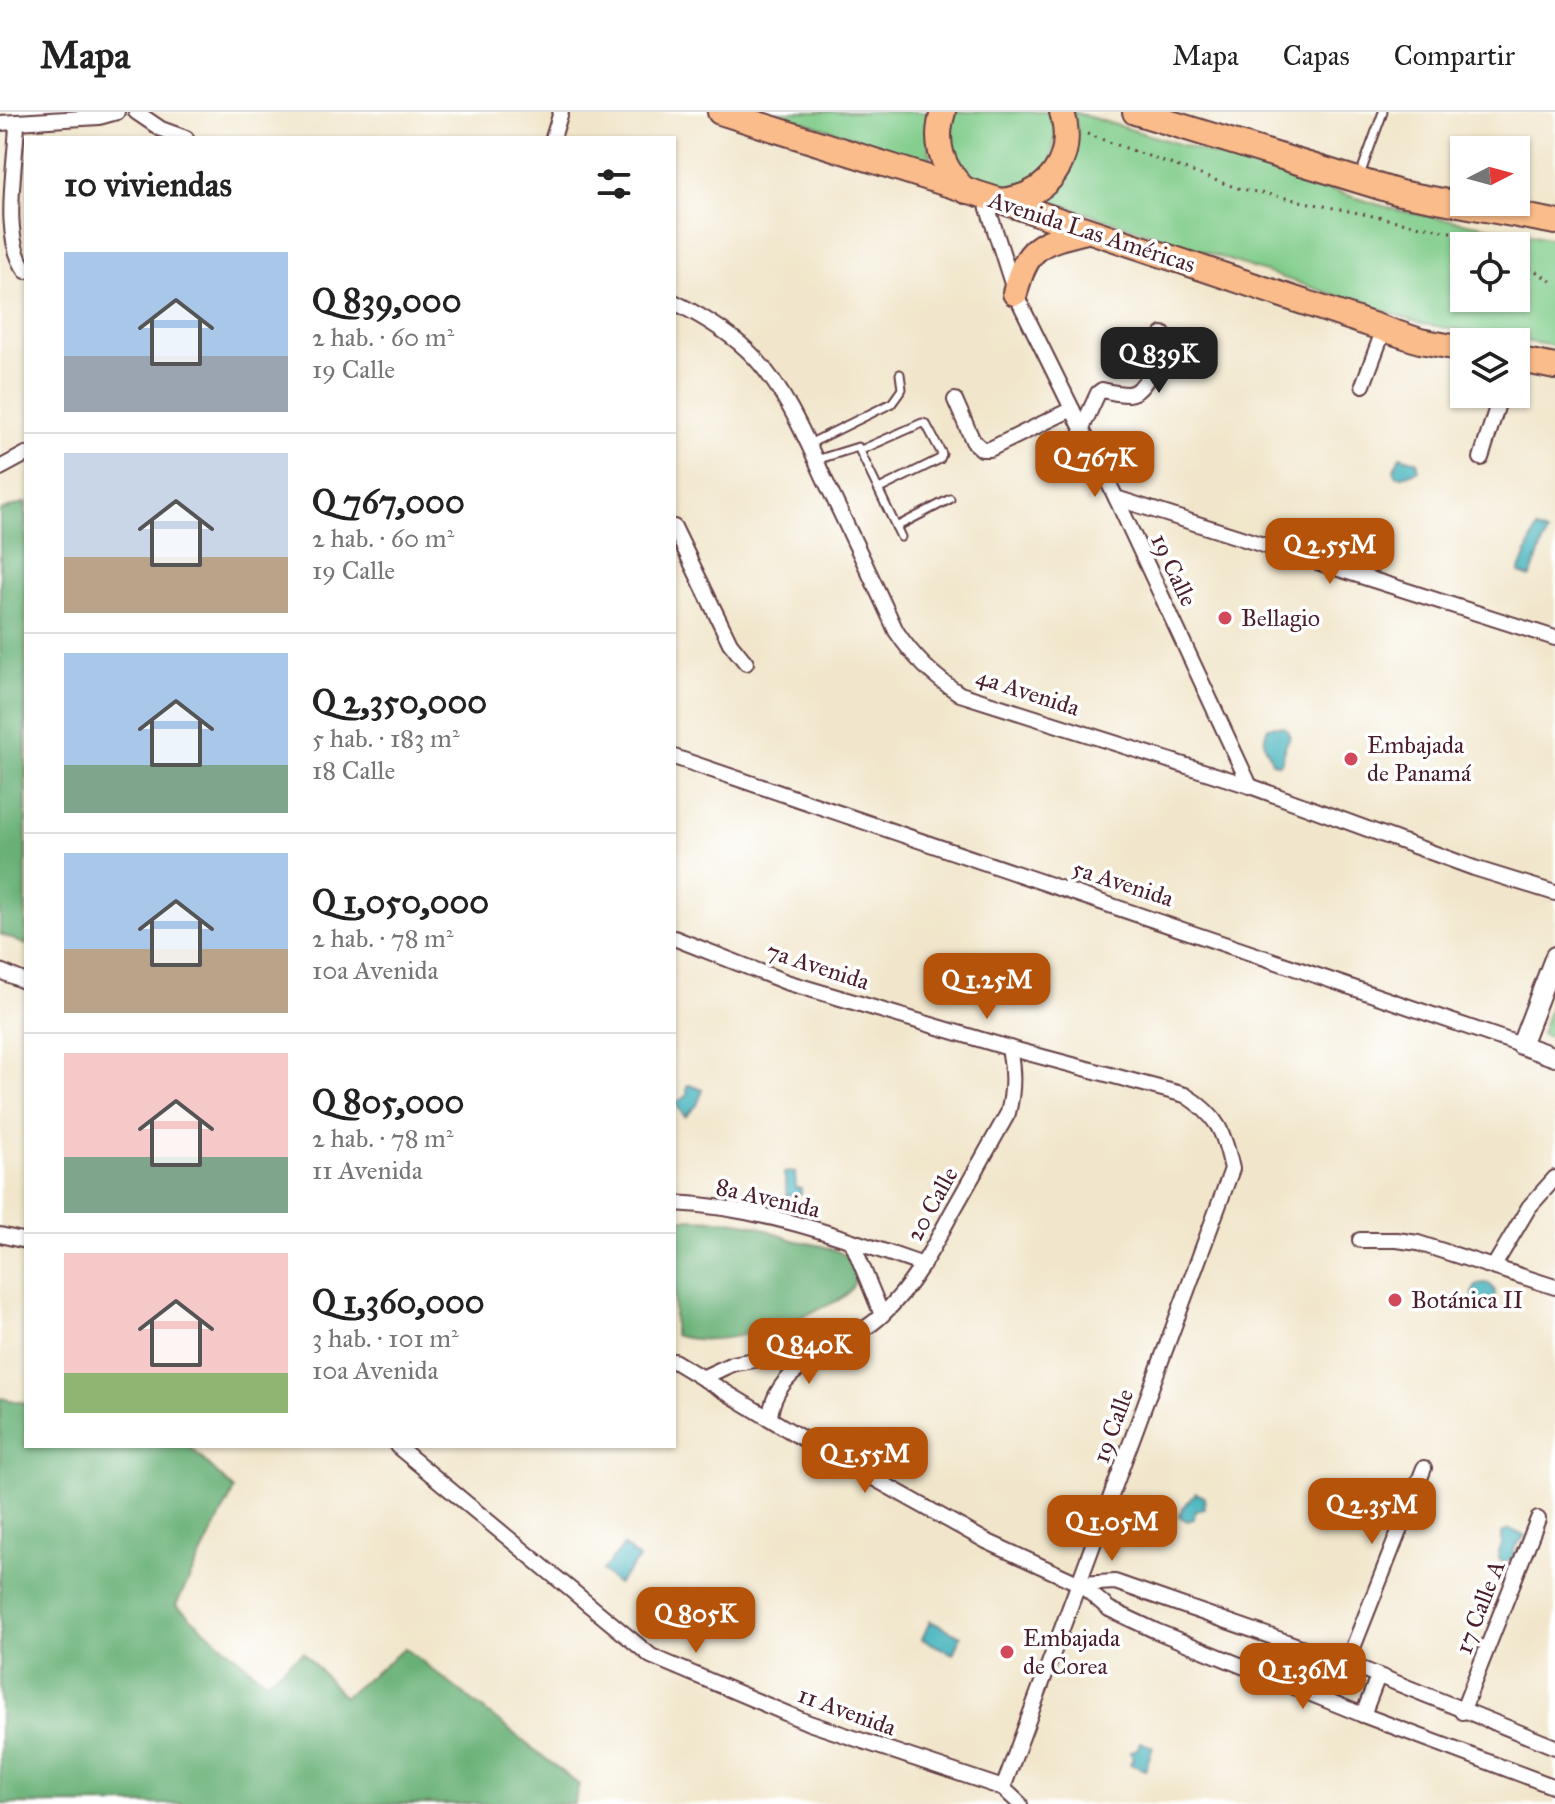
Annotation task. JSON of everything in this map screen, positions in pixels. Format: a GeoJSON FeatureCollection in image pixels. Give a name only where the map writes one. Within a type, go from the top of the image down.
{"type":"FeatureCollection","features":[{"type":"Feature","properties":{"kind":"main road","name":"Avenida Las Américas"},"geometry":{"type":"LineString","coordinates":[[720,112],[1420,341],[1450,346]]}},
{"type":"Feature","properties":{"kind":"main road"},"geometry":{"type":"LineString","coordinates":[[943,112],[938,127],[941,154],[953,179],[984,196],[1025,197],[1046,184],[1063,157],[1066,140],[1063,118]]}},
{"type":"Feature","properties":{"kind":"main road"},"geometry":{"type":"LineString","coordinates":[[1135,112],[1168,117],[1400,193],[1555,222]]}},
{"type":"Feature","properties":{"kind":"main road"},"geometry":{"type":"LineString","coordinates":[[1015,293],[1021,269],[1030,256],[1044,244],[1086,231]]}},
{"type":"Feature","properties":{"kind":"main road"},"geometry":{"type":"LineString","coordinates":[[1530,362],[1555,367]]}},
{"type":"Feature","properties":{"kind":"street"},"geometry":{"type":"LineString","coordinates":[[0,123],[99,117],[117,112]]}},
{"type":"Feature","properties":{"kind":"street"},"geometry":{"type":"LineString","coordinates":[[136,112],[161,129],[180,136]]}},
{"type":"Feature","properties":{"kind":"street"},"geometry":{"type":"LineString","coordinates":[[554,136],[561,112]]}},
{"type":"Feature","properties":{"kind":"street"},"geometry":{"type":"LineString","coordinates":[[17,123],[11,214],[12,234],[22,266]]}},
{"type":"Feature","properties":{"kind":"street","name":"19 Calle"},"geometry":{"type":"LineString","coordinates":[[984,196],[1015,293],[1116,498],[1250,786]]}},
{"type":"Feature","properties":{"kind":"street","name":"4a Avenida"},"geometry":{"type":"LineString","coordinates":[[676,303],[696,313],[753,355],[774,382],[809,444],[896,631],[913,656],[937,679],[960,694],[1250,786],[1474,868],[1555,893]]}},
{"type":"Feature","properties":{"kind":"street"},"geometry":{"type":"LineString","coordinates":[[1363,385],[1384,329]]}},
{"type":"Feature","properties":{"kind":"street"},"geometry":{"type":"LineString","coordinates":[[1082,428],[1102,390],[1129,394],[1139,391],[1163,334]]}},
{"type":"Feature","properties":{"kind":"street"},"geometry":{"type":"LineString","coordinates":[[955,400],[973,441],[982,449],[990,449],[1020,436],[1072,409]]}},
{"type":"Feature","properties":{"kind":"street"},"geometry":{"type":"LineString","coordinates":[[1481,458],[1497,408]]}},
{"type":"Feature","properties":{"kind":"street"},"geometry":{"type":"LineString","coordinates":[[0,468],[24,455]]}},
{"type":"Feature","properties":{"kind":"street"},"geometry":{"type":"LineString","coordinates":[[1116,498],[1555,638]]}},
{"type":"Feature","properties":{"kind":"street"},"geometry":{"type":"LineString","coordinates":[[676,531],[730,643],[746,663]]}},
{"type":"Feature","properties":{"kind":"street","name":"5a Avenida"},"geometry":{"type":"LineString","coordinates":[[676,758],[1555,1057]]}},
{"type":"Feature","properties":{"kind":"street","name":"7a Avenida"},"geometry":{"type":"LineString","coordinates":[[676,939],[786,982],[1009,1048],[1185,1095],[1217,1121],[1232,1169]]}},
{"type":"Feature","properties":{"kind":"street"},"geometry":{"type":"LineString","coordinates":[[1521,1045],[1555,956]]}},
{"type":"Feature","properties":{"kind":"street"},"geometry":{"type":"LineString","coordinates":[[0,971],[24,981]]}},
{"type":"Feature","properties":{"kind":"street","name":"20 Calle"},"geometry":{"type":"LineString","coordinates":[[770,1418],[771,1403],[789,1377],[831,1346],[882,1315],[923,1265],[1008,1113],[1014,1092],[1009,1048]]}},
{"type":"Feature","properties":{"kind":"street","name":"19 Calle"},"geometry":{"type":"LineString","coordinates":[[1003,1788],[1232,1169]]}},
{"type":"Feature","properties":{"kind":"street"},"geometry":{"type":"LineString","coordinates":[[1494,1266],[1529,1207],[1555,1178]]}},
{"type":"Feature","properties":{"kind":"street","name":"8a Avenida"},"geometry":{"type":"LineString","coordinates":[[676,1203],[730,1207],[766,1215],[923,1265]]}},
{"type":"Feature","properties":{"kind":"street"},"geometry":{"type":"LineString","coordinates":[[0,1235],[24,1241]]}},
{"type":"Feature","properties":{"kind":"street"},"geometry":{"type":"LineString","coordinates":[[1360,1240],[1418,1243],[1555,1287]]}},
{"type":"Feature","properties":{"kind":"street"},"geometry":{"type":"LineString","coordinates":[[852,1242],[882,1315]]}},
{"type":"Feature","properties":{"kind":"street","name":"20 Calle"},"geometry":{"type":"LineString","coordinates":[[702,1378],[732,1364],[831,1346]]}},
{"type":"Feature","properties":{"kind":"street"},"geometry":{"type":"LineString","coordinates":[[676,1362],[986,1541],[1080,1584],[1109,1609],[1363,1715],[1555,1787]]}},
{"type":"Feature","properties":{"kind":"street","name":"11 Avenida"},"geometry":{"type":"LineString","coordinates":[[399,1448],[651,1656],[809,1723],[1003,1788],[1020,1804]]}},
{"type":"Feature","properties":{"kind":"street"},"geometry":{"type":"LineString","coordinates":[[1347,1663],[1424,1468]]}},
{"type":"Feature","properties":{"kind":"street","name":"17 Calle A"},"geometry":{"type":"LineString","coordinates":[[1462,1712],[1538,1519]]}},
{"type":"Feature","properties":{"kind":"street"},"geometry":{"type":"LineString","coordinates":[[1080,1584],[1115,1582],[1347,1663],[1555,1747]]}},
{"type":"Feature","properties":{"kind":"street"},"geometry":{"type":"LineString","coordinates":[[1363,1715],[1378,1676]]}},
{"type":"Feature","properties":{"kind":"lane"},"geometry":{"type":"LineString","coordinates":[[1358,180],[1383,112]]}},
{"type":"Feature","properties":{"kind":"lane"},"geometry":{"type":"LineString","coordinates":[[809,444],[892,403],[902,389],[900,374]]}},
{"type":"Feature","properties":{"kind":"lane"},"geometry":{"type":"LineString","coordinates":[[861,450],[922,423],[926,424],[942,454],[940,459],[879,489]]}},
{"type":"Feature","properties":{"kind":"lane"},"geometry":{"type":"LineString","coordinates":[[816,460],[853,446],[861,450],[901,537]]}},
{"type":"Feature","properties":{"kind":"lane"},"geometry":{"type":"LineString","coordinates":[[896,527],[950,499]]}},
{"type":"Feature","properties":{"kind":"path"},"geometry":{"type":"LineString","coordinates":[[1063,118],[1103,142],[1237,188],[1450,232]]}},
{"type":"Feature","properties":{"kind":"path"},"geometry":{"type":"LineString","coordinates":[[1530,267],[1555,284]]}},
{"type":"Feature","properties":{"kind":"green space"},"geometry":{"type":"Polygon","coordinates":[[[773,112],[932,112],[928,138],[933,163],[773,112]]]}},
{"type":"Feature","properties":{"kind":"green space"},"geometry":{"type":"Polygon","coordinates":[[[952,112],[1053,112],[1057,125],[1050,168],[1014,193],[971,186],[946,150],[952,112]]]}},
{"type":"Feature","properties":{"kind":"green space"},"geometry":{"type":"Polygon","coordinates":[[[1073,112],[1396,210],[1517,232],[1450,232],[1450,312],[1530,312],[1530,234],[1555,239],[1555,346],[1530,342],[1530,328],[1450,328],[1423,324],[1044,199],[1068,172],[1077,137],[1073,112]]]}},
{"type":"Feature","properties":{"kind":"green space"},"geometry":{"type":"Polygon","coordinates":[[[24,503],[24,944],[0,934],[0,511],[24,503]]]}},
{"type":"Feature","properties":{"kind":"green space"},"geometry":{"type":"Polygon","coordinates":[[[1555,994],[1555,1039],[1541,1034],[1555,994]]]}},
{"type":"Feature","properties":{"kind":"green space"},"geometry":{"type":"Polygon","coordinates":[[[676,1219],[743,1223],[836,1250],[852,1262],[854,1283],[845,1296],[836,1301],[769,1329],[729,1338],[691,1339],[676,1335],[676,1219]]]}},
{"type":"Feature","properties":{"kind":"green space"},"geometry":{"type":"Polygon","coordinates":[[[0,1398],[24,1403],[24,1448],[191,1448],[234,1490],[176,1605],[265,1681],[303,1652],[344,1697],[405,1648],[579,1785],[574,1804],[0,1804],[0,1398]]]}},
{"type":"Feature","properties":{"kind":"water"},"geometry":{"type":"Polygon","coordinates":[[[1400,456],[1417,461],[1419,470],[1396,476],[1394,469],[1400,456]]]}},
{"type":"Feature","properties":{"kind":"water"},"geometry":{"type":"Polygon","coordinates":[[[1536,529],[1547,533],[1530,577],[1519,573],[1536,529]]]}},
{"type":"Feature","properties":{"kind":"water"},"geometry":{"type":"Polygon","coordinates":[[[1268,727],[1286,728],[1290,737],[1279,764],[1272,762],[1264,743],[1268,727]]]}},
{"type":"Feature","properties":{"kind":"water"},"geometry":{"type":"Polygon","coordinates":[[[687,1086],[703,1090],[697,1105],[685,1117],[676,1102],[687,1096],[687,1086]]]}},
{"type":"Feature","properties":{"kind":"water"},"geometry":{"type":"Polygon","coordinates":[[[795,1172],[796,1188],[801,1188],[801,1194],[787,1196],[784,1173],[795,1172]]]}},
{"type":"Feature","properties":{"kind":"water"},"geometry":{"type":"Polygon","coordinates":[[[1484,1283],[1495,1294],[1484,1305],[1473,1294],[1484,1283]]]}},
{"type":"Feature","properties":{"kind":"water"},"geometry":{"type":"Polygon","coordinates":[[[1196,1493],[1204,1497],[1205,1509],[1195,1511],[1194,1519],[1187,1521],[1179,1516],[1196,1493]]]}},
{"type":"Feature","properties":{"kind":"water"},"geometry":{"type":"Polygon","coordinates":[[[1509,1529],[1525,1536],[1515,1547],[1513,1559],[1505,1562],[1499,1559],[1498,1551],[1502,1545],[1502,1533],[1509,1529]]]}},
{"type":"Feature","properties":{"kind":"water"},"geometry":{"type":"Polygon","coordinates":[[[624,1546],[639,1559],[617,1584],[602,1571],[624,1546]]]}},
{"type":"Feature","properties":{"kind":"water"},"geometry":{"type":"Polygon","coordinates":[[[930,1621],[961,1636],[953,1654],[922,1639],[930,1621]]]}},
{"type":"Feature","properties":{"kind":"water"},"geometry":{"type":"Polygon","coordinates":[[[1140,1742],[1153,1747],[1145,1770],[1130,1764],[1133,1758],[1131,1752],[1138,1748],[1140,1742]]]}},
{"type":"Feature","properties":{"kind":"place","name":"Bellagio"},"geometry":{"type":"Point","coordinates":[1225,618]}},
{"type":"Feature","properties":{"kind":"place","name":"Embajada de Panamá"},"geometry":{"type":"Point","coordinates":[1351,759]}},
{"type":"Feature","properties":{"kind":"place","name":"Botánica II"},"geometry":{"type":"Point","coordinates":[1395,1300]}},
{"type":"Feature","properties":{"kind":"place","name":"Embajada de Corea"},"geometry":{"type":"Point","coordinates":[1007,1652]}}]}
